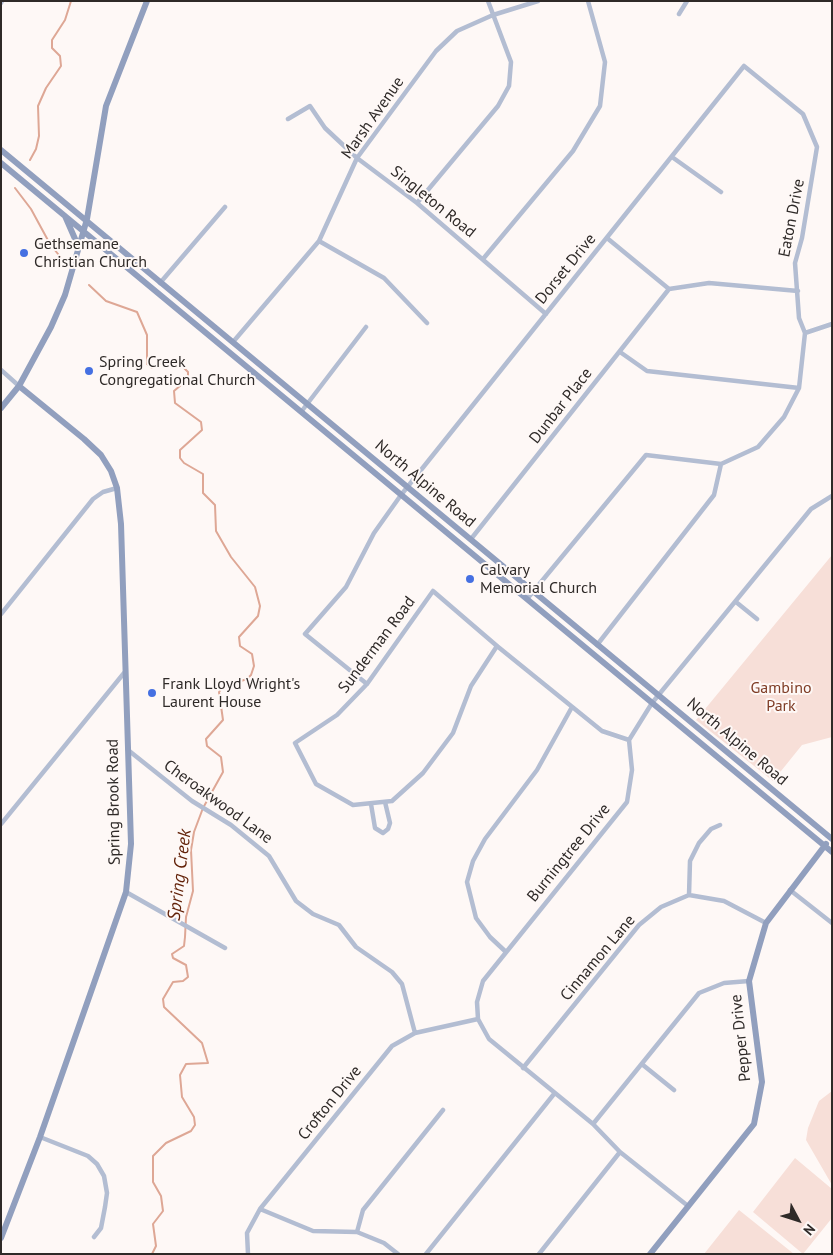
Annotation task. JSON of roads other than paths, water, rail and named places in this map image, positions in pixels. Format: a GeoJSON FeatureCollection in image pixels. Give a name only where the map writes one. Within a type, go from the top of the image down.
{"type":"FeatureCollection","features":[{"type":"Feature","properties":{"kind":"main road"},"geometry":{"type":"LineString","coordinates":[[1,408],[19,386],[65,295],[87,219],[106,106],[146,1]]}},
{"type":"Feature","properties":{"kind":"main road","name":"North Alpine Road"},"geometry":{"type":"LineString","coordinates":[[1,150],[87,219],[160,283],[831,838]]}},
{"type":"Feature","properties":{"kind":"main road","name":"North Alpine Road"},"geometry":{"type":"LineString","coordinates":[[1,163],[832,852]]}},
{"type":"Feature","properties":{"kind":"main road"},"geometry":{"type":"LineString","coordinates":[[63,213],[79,249]]}},
{"type":"Feature","properties":{"kind":"main road","name":"Spring Brook Road"},"geometry":{"type":"LineString","coordinates":[[1,1238],[40,1137],[126,892],[131,844],[124,673],[121,524],[116,488],[111,470],[101,455],[19,386]]}},
{"type":"Feature","properties":{"kind":"main road","name":"Pepper Drive"},"geometry":{"type":"LineString","coordinates":[[650,1254],[754,1124],[762,1082],[749,981],[766,923],[831,838]]}},
{"type":"Feature","properties":{"kind":"street"},"geometry":{"type":"LineString","coordinates":[[417,203],[498,106],[509,86],[511,62],[488,1]]}},
{"type":"Feature","properties":{"kind":"street","name":"Marsh Avenue"},"geometry":{"type":"LineString","coordinates":[[233,342],[319,241],[357,158],[436,51],[457,31],[493,14],[538,1]]}},
{"type":"Feature","properties":{"kind":"street"},"geometry":{"type":"LineString","coordinates":[[483,259],[573,151],[600,106],[605,62],[588,1]]}},
{"type":"Feature","properties":{"kind":"street"},"geometry":{"type":"LineString","coordinates":[[679,14],[687,1]]}},
{"type":"Feature","properties":{"kind":"street","name":"Dorset Drive"},"geometry":{"type":"LineString","coordinates":[[367,684],[306,634],[346,588],[374,533],[401,495],[744,66]]}},
{"type":"Feature","properties":{"kind":"street","name":"Eaton Drive"},"geometry":{"type":"LineString","coordinates":[[721,464],[758,447],[784,417],[799,388],[805,333],[799,318],[795,263],[802,238],[818,147],[803,114],[744,66]]}},
{"type":"Feature","properties":{"kind":"street","name":"Singleton Road"},"geometry":{"type":"LineString","coordinates":[[288,119],[310,106],[325,128],[357,158],[417,203],[546,314]]}},
{"type":"Feature","properties":{"kind":"street"},"geometry":{"type":"LineString","coordinates":[[672,157],[721,192]]}},
{"type":"Feature","properties":{"kind":"street"},"geometry":{"type":"LineString","coordinates":[[160,283],[225,207]]}},
{"type":"Feature","properties":{"kind":"street"},"geometry":{"type":"LineString","coordinates":[[607,238],[670,289],[710,283],[798,291]]}},
{"type":"Feature","properties":{"kind":"street"},"geometry":{"type":"LineString","coordinates":[[319,241],[384,278],[427,323]]}},
{"type":"Feature","properties":{"kind":"street","name":"Dunbar Place"},"geometry":{"type":"LineString","coordinates":[[471,539],[670,289]]}},
{"type":"Feature","properties":{"kind":"street"},"geometry":{"type":"LineString","coordinates":[[805,333],[832,324]]}},
{"type":"Feature","properties":{"kind":"street"},"geometry":{"type":"LineString","coordinates":[[301,412],[366,327]]}},
{"type":"Feature","properties":{"kind":"street"},"geometry":{"type":"LineString","coordinates":[[620,352],[647,371],[799,388]]}},
{"type":"Feature","properties":{"kind":"street"},"geometry":{"type":"LineString","coordinates":[[1,370],[19,386]]}},
{"type":"Feature","properties":{"kind":"street"},"geometry":{"type":"LineString","coordinates":[[527,599],[646,455],[721,464],[714,495],[597,645]]}},
{"type":"Feature","properties":{"kind":"street"},"geometry":{"type":"LineString","coordinates":[[1,614],[93,499],[103,492],[116,488]]}},
{"type":"Feature","properties":{"kind":"street"},"geometry":{"type":"LineString","coordinates":[[496,646],[602,731],[629,740],[652,704],[811,509],[832,496]]}},
{"type":"Feature","properties":{"kind":"street","name":"Sunderman Road"},"geometry":{"type":"LineString","coordinates":[[434,590],[496,646],[471,686],[453,733],[423,773],[392,800],[353,805],[316,784],[295,743],[337,715],[367,684],[434,590]]}},
{"type":"Feature","properties":{"kind":"street"},"geometry":{"type":"LineString","coordinates":[[736,602],[757,619]]}},
{"type":"Feature","properties":{"kind":"street"},"geometry":{"type":"LineString","coordinates":[[1,824],[124,673]]}},
{"type":"Feature","properties":{"kind":"street"},"geometry":{"type":"LineString","coordinates":[[506,952],[490,937],[476,918],[467,882],[473,861],[485,839],[537,770],[572,707]]}},
{"type":"Feature","properties":{"kind":"street","name":"Burningtree Drive"},"geometry":{"type":"LineString","coordinates":[[478,1019],[478,1002],[484,981],[627,802],[632,770],[629,740]]}},
{"type":"Feature","properties":{"kind":"street","name":"Cheroakwood Lane"},"geometry":{"type":"LineString","coordinates":[[128,750],[192,801],[231,825],[269,856],[296,901],[313,914],[339,926],[356,947],[392,972],[402,984],[414,1033]]}},
{"type":"Feature","properties":{"kind":"street"},"geometry":{"type":"LineString","coordinates":[[371,804],[375,828],[383,833],[388,829],[390,823],[385,802]]}},
{"type":"Feature","properties":{"kind":"street"},"geometry":{"type":"LineString","coordinates":[[720,825],[710,829],[699,843],[690,861],[689,895],[724,901],[766,923]]}},
{"type":"Feature","properties":{"kind":"street"},"geometry":{"type":"LineString","coordinates":[[790,890],[832,923]]}},
{"type":"Feature","properties":{"kind":"street"},"geometry":{"type":"LineString","coordinates":[[126,892],[225,948]]}},
{"type":"Feature","properties":{"kind":"street","name":"Cinnamon Lane"},"geometry":{"type":"LineString","coordinates":[[523,1068],[639,925],[662,906],[689,895]]}},
{"type":"Feature","properties":{"kind":"street"},"geometry":{"type":"LineString","coordinates":[[593,1124],[700,993],[724,983],[749,981]]}},
{"type":"Feature","properties":{"kind":"street"},"geometry":{"type":"LineString","coordinates":[[478,1019],[489,1039],[593,1124],[620,1152],[688,1206]]}},
{"type":"Feature","properties":{"kind":"street","name":"Crofton Drive"},"geometry":{"type":"LineString","coordinates":[[248,1254],[247,1232],[260,1209],[392,1046],[414,1033],[478,1019]]}},
{"type":"Feature","properties":{"kind":"street"},"geometry":{"type":"LineString","coordinates":[[643,1065],[674,1090]]}},
{"type":"Feature","properties":{"kind":"street"},"geometry":{"type":"LineString","coordinates":[[426,1254],[554,1094]]}},
{"type":"Feature","properties":{"kind":"street"},"geometry":{"type":"LineString","coordinates":[[357,1232],[363,1210],[443,1110]]}},
{"type":"Feature","properties":{"kind":"street"},"geometry":{"type":"LineString","coordinates":[[40,1137],[88,1156],[97,1164],[104,1176],[105,1207],[101,1228],[94,1237]]}},
{"type":"Feature","properties":{"kind":"street"},"geometry":{"type":"LineString","coordinates":[[539,1254],[620,1152]]}},
{"type":"Feature","properties":{"kind":"street"},"geometry":{"type":"LineString","coordinates":[[260,1209],[313,1231],[357,1232],[384,1243],[398,1254]]}},
{"type":"Feature","properties":{"kind":"waterway","name":"Spring Creek"},"geometry":{"type":"LineString","coordinates":[[30,160],[36,149],[39,136],[38,106],[46,88],[61,66],[60,56],[52,48],[52,40],[65,20],[71,1]]}},
{"type":"Feature","properties":{"kind":"waterway","name":"Spring Creek"},"geometry":{"type":"LineString","coordinates":[[15,188],[31,209],[50,244],[62,259]]}},
{"type":"Feature","properties":{"kind":"waterway","name":"Spring Creek"},"geometry":{"type":"LineString","coordinates":[[89,285],[106,301],[137,312],[147,335],[147,364],[152,368],[163,362],[177,361],[188,372],[188,379],[174,391],[175,403],[201,422],[202,430],[180,450],[180,458],[184,463],[203,474],[203,493],[215,505],[216,531],[231,557],[255,587],[260,606],[258,616],[239,637],[240,646],[252,654],[254,666],[251,675],[247,679],[223,687],[219,692],[223,720],[206,739],[207,746],[221,757],[223,772],[203,808],[194,832],[191,850],[193,891],[186,917],[184,946],[172,954],[173,958],[186,965],[188,977],[183,981],[173,982],[163,999],[164,1007],[202,1043],[208,1063],[186,1064],[180,1075],[182,1097],[194,1117],[195,1125],[191,1131],[166,1143],[153,1156],[153,1182],[161,1196],[163,1211],[153,1224],[156,1246],[152,1254]]}},
{"type":"Feature","properties":{"kind":"place","name":"Gethsemane Christian Church"},"geometry":{"type":"Point","coordinates":[24,253]}},
{"type":"Feature","properties":{"kind":"place","name":"Spring Creek Congregational Church"},"geometry":{"type":"Point","coordinates":[89,371]}},
{"type":"Feature","properties":{"kind":"place","name":"Calvary Memorial Church"},"geometry":{"type":"Point","coordinates":[470,579]}},
{"type":"Feature","properties":{"kind":"place","name":"Frank Lloyd Wright's Laurent House"},"geometry":{"type":"Point","coordinates":[152,693]}},
{"type":"Feature","properties":{"kind":"park label","name":"Gambino Park"},"geometry":{"type":"Point","coordinates":[781,697]}}]}
